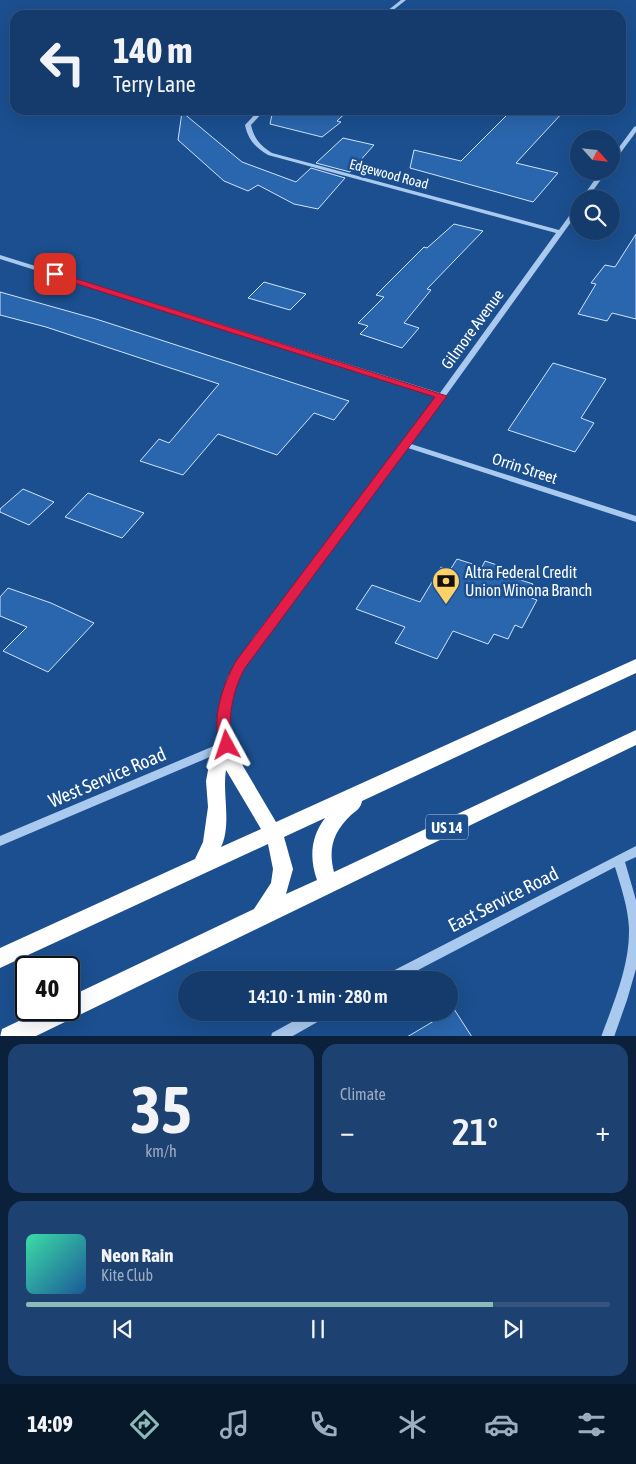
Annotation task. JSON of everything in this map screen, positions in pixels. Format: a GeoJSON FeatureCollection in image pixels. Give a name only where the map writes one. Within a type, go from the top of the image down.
{"type":"FeatureCollection","features":[{"type":"Feature","properties":{"kind":"highway"},"geometry":{"type":"LineString","coordinates":[[0,958],[636,666]]}},
{"type":"Feature","properties":{"kind":"highway","name":"US 14"},"geometry":{"type":"LineString","coordinates":[[80,1003],[636,737]]}},
{"type":"Feature","properties":{"kind":"highway"},"geometry":{"type":"LineString","coordinates":[[227,745],[234,767],[273,833],[279,851],[282,881],[274,899],[258,917]]}},
{"type":"Feature","properties":{"kind":"highway"},"geometry":{"type":"LineString","coordinates":[[202,866],[214,843],[218,765],[227,745]]}},
{"type":"Feature","properties":{"kind":"highway"},"geometry":{"type":"LineString","coordinates":[[328,884],[322,867],[320,853],[322,839],[340,813],[368,790]]}},
{"type":"Feature","properties":{"kind":"highway"},"geometry":{"type":"LineString","coordinates":[[10,1036],[42,1021]]}},
{"type":"Feature","properties":{"kind":"street"},"geometry":{"type":"LineString","coordinates":[[391,10],[404,0]]}},
{"type":"Feature","properties":{"kind":"street","name":"Edgewood Road"},"geometry":{"type":"LineString","coordinates":[[257,115],[248,125],[250,136],[258,146],[270,154],[560,232]]}},
{"type":"Feature","properties":{"kind":"street"},"geometry":{"type":"LineString","coordinates":[[620,150],[636,128]]}},
{"type":"Feature","properties":{"kind":"street","name":"Gilmore Avenue"},"geometry":{"type":"LineString","coordinates":[[227,745],[224,736],[225,714],[232,681],[241,664],[256,641],[406,445],[570,218]]}},
{"type":"Feature","properties":{"kind":"street"},"geometry":{"type":"LineString","coordinates":[[0,257],[442,396]]}},
{"type":"Feature","properties":{"kind":"street","name":"Orrin Street"},"geometry":{"type":"LineString","coordinates":[[406,445],[636,519]]}},
{"type":"Feature","properties":{"kind":"street","name":"West Service Road"},"geometry":{"type":"LineString","coordinates":[[0,841],[227,745]]}},
{"type":"Feature","properties":{"kind":"street","name":"East Service Road"},"geometry":{"type":"LineString","coordinates":[[404,971],[636,851]]}},
{"type":"Feature","properties":{"kind":"street"},"geometry":{"type":"LineString","coordinates":[[607,1036],[622,995],[635,935],[629,897],[618,860]]}},
{"type":"Feature","properties":{"kind":"street"},"geometry":{"type":"LineString","coordinates":[[277,1036],[306,1021]]}},
{"type":"Feature","properties":{"kind":"building"},"geometry":{"type":"Polygon","coordinates":[[[182,115],[186,115],[242,162],[296,182],[311,168],[345,178],[318,209],[294,204],[258,185],[248,191],[224,181],[178,140],[182,115]]]}},
{"type":"Feature","properties":{"kind":"building"},"geometry":{"type":"Polygon","coordinates":[[[272,115],[344,115],[337,121],[341,122],[322,137],[270,124],[272,115]]]}},
{"type":"Feature","properties":{"kind":"building"},"geometry":{"type":"Polygon","coordinates":[[[507,115],[560,115],[516,163],[558,173],[533,202],[410,168],[414,150],[461,161],[507,115]]]}},
{"type":"Feature","properties":{"kind":"building"},"geometry":{"type":"Polygon","coordinates":[[[343,138],[374,145],[350,172],[316,163],[343,138]]]}},
{"type":"Feature","properties":{"kind":"building"},"geometry":{"type":"Polygon","coordinates":[[[454,224],[483,231],[427,289],[431,290],[404,323],[419,328],[402,348],[360,334],[368,326],[358,323],[384,297],[376,295],[424,247],[427,248],[454,224]]]}},
{"type":"Feature","properties":{"kind":"building"},"geometry":{"type":"Polygon","coordinates":[[[636,234],[636,319],[612,313],[607,321],[578,314],[596,284],[591,283],[605,265],[615,267],[636,234]]]}},
{"type":"Feature","properties":{"kind":"building"},"geometry":{"type":"Polygon","coordinates":[[[264,282],[306,294],[290,310],[248,298],[264,282]]]}},
{"type":"Feature","properties":{"kind":"building"},"geometry":{"type":"Polygon","coordinates":[[[0,292],[96,319],[349,401],[334,420],[314,413],[277,455],[218,434],[183,475],[140,461],[159,439],[169,443],[219,384],[46,327],[0,315],[0,292]]]}},
{"type":"Feature","properties":{"kind":"building"},"geometry":{"type":"Polygon","coordinates":[[[553,363],[606,379],[581,418],[594,423],[575,452],[508,430],[553,363]]]}},
{"type":"Feature","properties":{"kind":"building"},"geometry":{"type":"Polygon","coordinates":[[[23,489],[54,502],[29,525],[0,512],[0,509],[23,489]]]}},
{"type":"Feature","properties":{"kind":"building"},"geometry":{"type":"Polygon","coordinates":[[[88,493],[144,513],[122,538],[65,517],[88,493]]]}},
{"type":"Feature","properties":{"kind":"building","name":"Altra Federal Credit Union Winona Branch"},"geometry":{"type":"Polygon","coordinates":[[[457,559],[482,567],[485,561],[512,570],[508,576],[533,584],[526,596],[537,600],[522,628],[515,625],[508,639],[494,634],[488,644],[453,631],[437,659],[395,643],[405,627],[356,609],[372,585],[420,602],[441,567],[450,570],[457,559]]]}},
{"type":"Feature","properties":{"kind":"building"},"geometry":{"type":"Polygon","coordinates":[[[8,588],[51,603],[94,623],[48,672],[3,651],[27,627],[0,616],[0,597],[8,588]]]}},
{"type":"Feature","properties":{"kind":"building"},"geometry":{"type":"Polygon","coordinates":[[[458,1015],[471,1036],[409,1036],[434,1021],[458,1021],[458,1015]]]}},
{"type":"Feature","properties":{"kind":"place","name":"Altra Federal Credit Union Winona Branch"},"geometry":{"type":"Point","coordinates":[446,605]}},
{"type":"Feature","properties":{"kind":"route"},"geometry":{"type":"LineString","coordinates":[[55,274],[442,396],[256,641],[241,664],[232,681],[225,714],[224,736],[227,745]]}}]}
